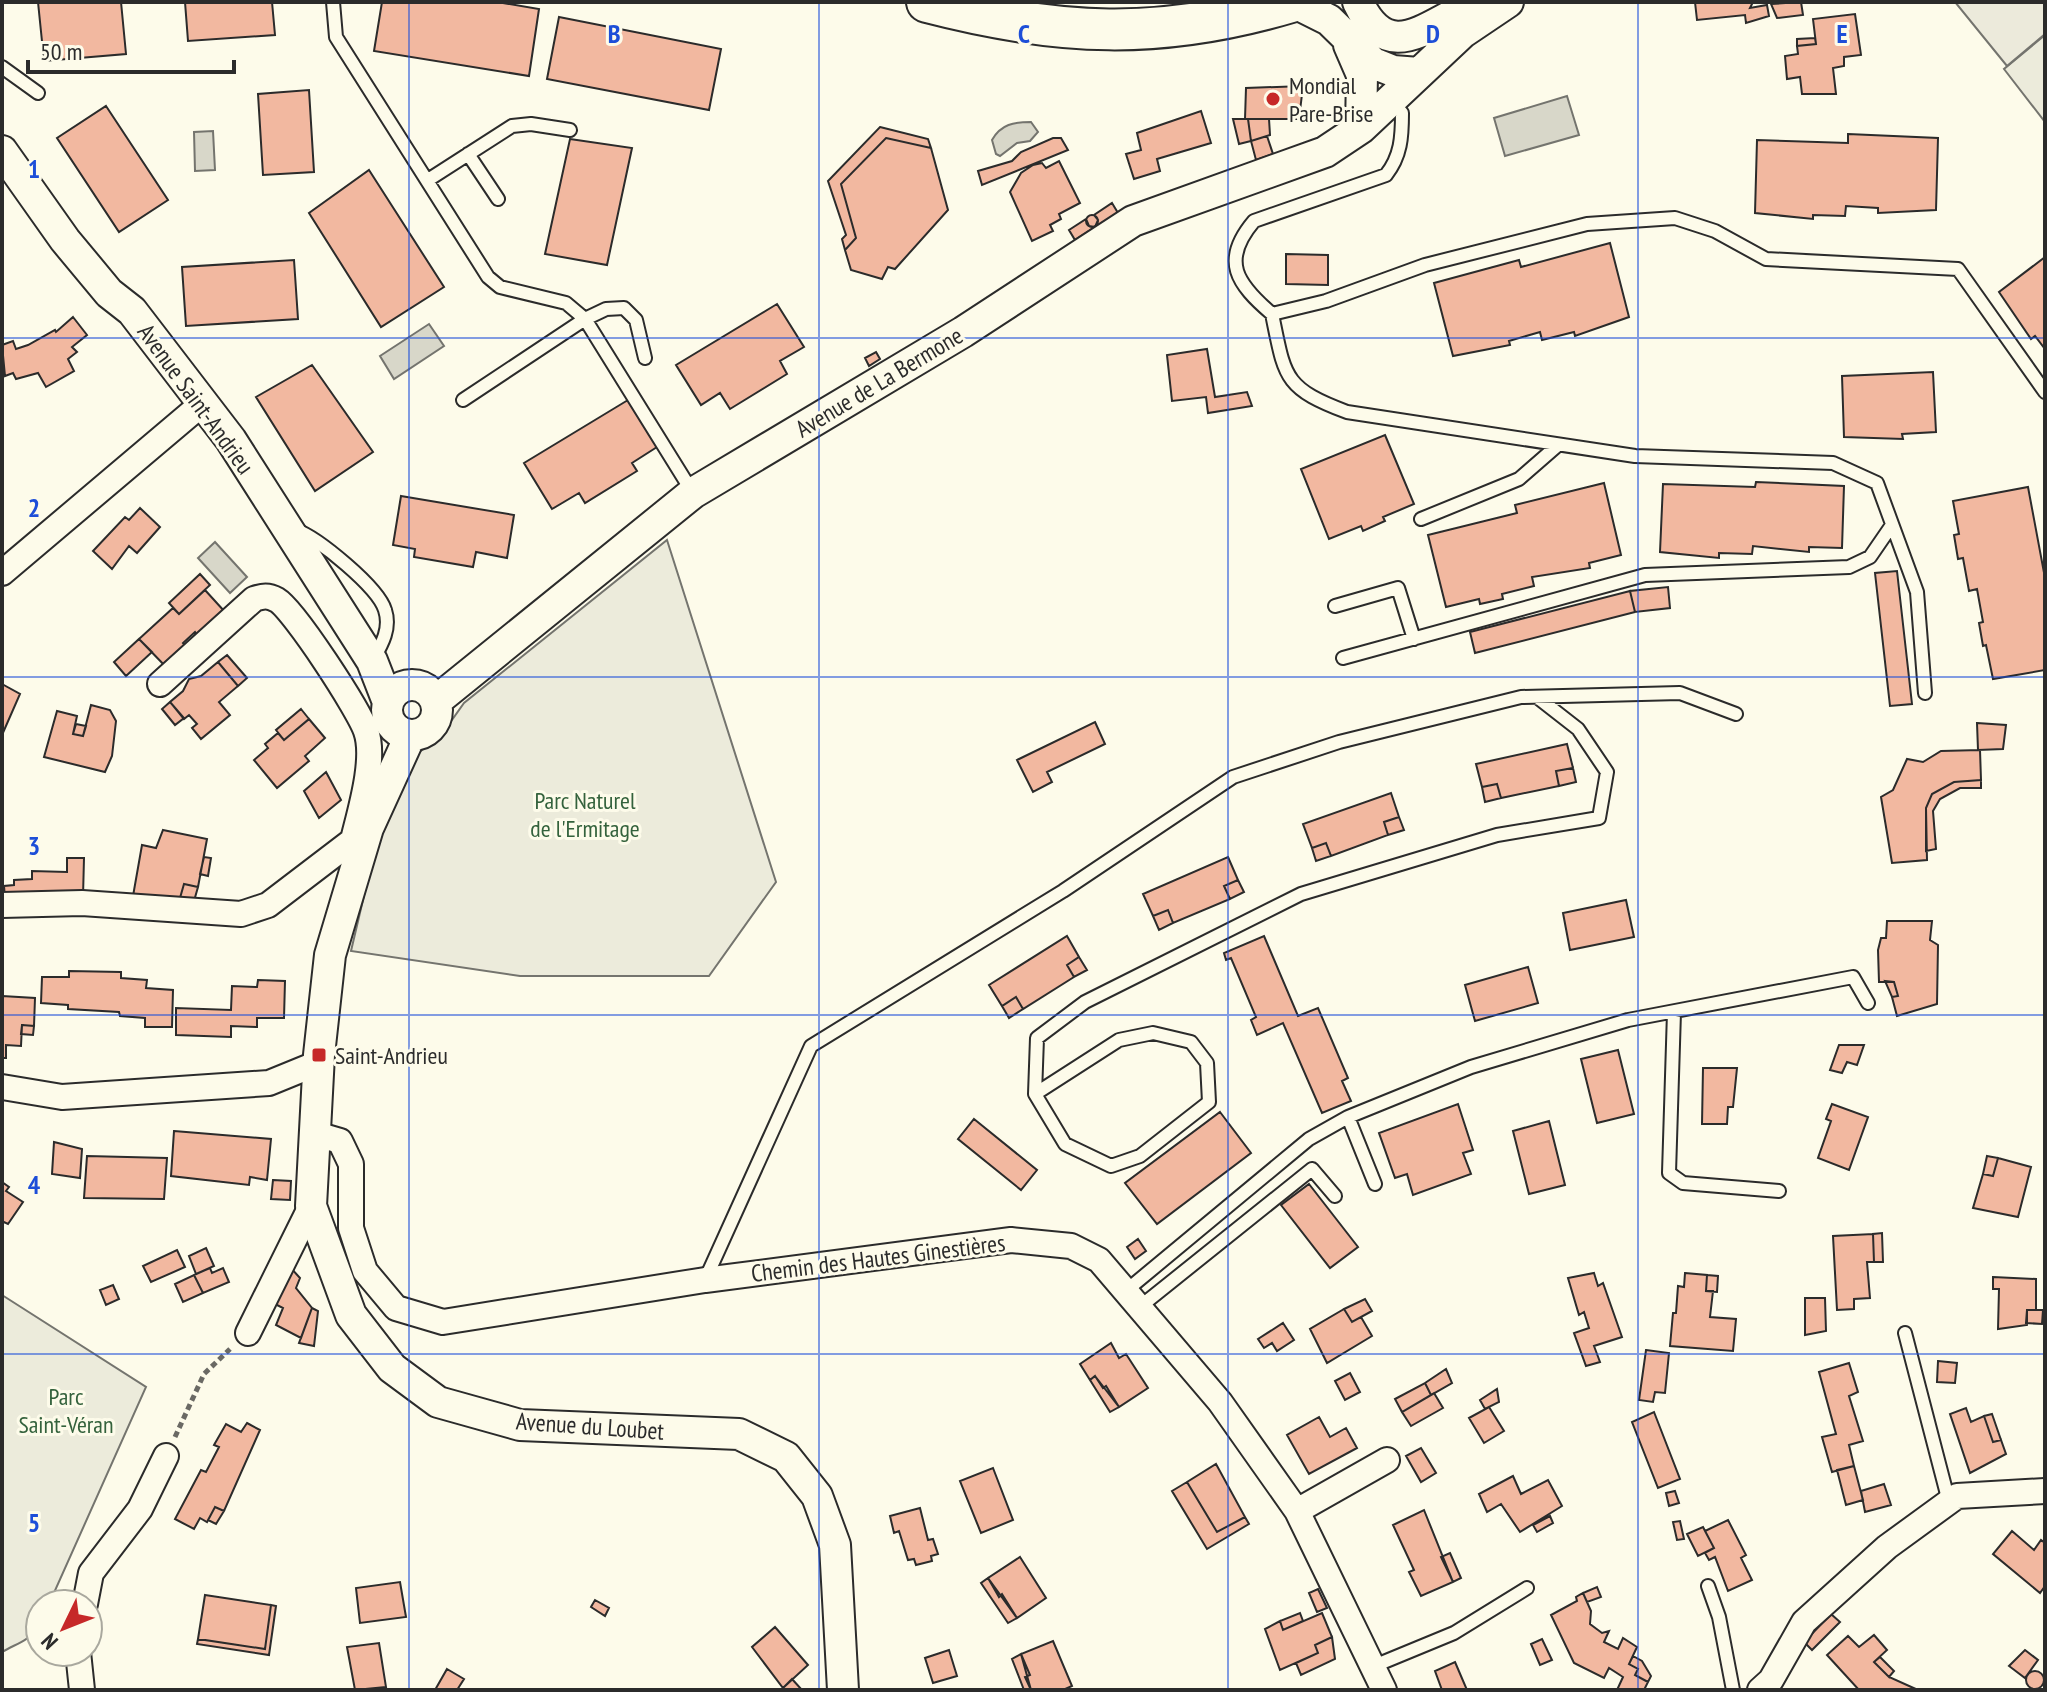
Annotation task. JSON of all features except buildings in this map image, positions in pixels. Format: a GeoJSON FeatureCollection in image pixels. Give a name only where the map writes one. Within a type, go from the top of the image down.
{"type":"FeatureCollection","features":[{"type":"Feature","properties":{"kind":"main road"},"geometry":{"type":"LineString","coordinates":[[927,2],[985,17],[1050,28],[1116,31],[1187,27],[1292,2]]}},
{"type":"Feature","properties":{"kind":"main road"},"geometry":{"type":"LineString","coordinates":[[1094,2],[1153,2]]}},
{"type":"Feature","properties":{"kind":"street"},"geometry":{"type":"LineString","coordinates":[[1292,2],[1329,20],[1373,63],[1393,71],[1419,73]]}},
{"type":"Feature","properties":{"kind":"street"},"geometry":{"type":"LineString","coordinates":[[1358,2],[1371,25],[1386,37],[1402,39],[1482,2]]}},
{"type":"Feature","properties":{"kind":"street","name":"Avenue de La Bermone"},"geometry":{"type":"LineString","coordinates":[[412,696],[693,493],[963,332],[1133,221],[1298,165],[1325,152],[1361,128],[1462,33],[1508,2]]}},
{"type":"Feature","properties":{"kind":"street"},"geometry":{"type":"LineString","coordinates":[[1347,40],[1362,75],[1361,128]]}},
{"type":"Feature","properties":{"kind":"street","name":"Avenue Saint-Andrieu"},"geometry":{"type":"LineString","coordinates":[[2,151],[65,240],[109,293],[132,311],[203,403],[372,661],[412,696],[391,724],[410,736]]}},
{"type":"Feature","properties":{"kind":"street"},"geometry":{"type":"LineString","coordinates":[[2,573],[203,403]]}},
{"type":"Feature","properties":{"kind":"street"},"geometry":{"type":"LineString","coordinates":[[2,905],[82,903],[241,914],[268,905],[360,834],[367,781],[367,732],[311,640],[280,602],[266,596],[254,599],[160,684]]}},
{"type":"Feature","properties":{"kind":"street"},"geometry":{"type":"LineString","coordinates":[[410,736],[424,733],[435,722],[412,696]]}},
{"type":"Feature","properties":{"kind":"street","name":"Avenue du Loubet"},"geometry":{"type":"LineString","coordinates":[[410,736],[360,834],[330,955],[318,1063],[311,1206],[351,1315],[392,1368],[438,1402],[520,1425],[739,1434],[786,1457],[817,1496],[835,1545],[843,1690]]}},
{"type":"Feature","properties":{"kind":"street"},"geometry":{"type":"LineString","coordinates":[[2,1087],[62,1097],[269,1083],[318,1063]]}},
{"type":"Feature","properties":{"kind":"street","name":"Chemin des Hautes Ginestières"},"geometry":{"type":"LineString","coordinates":[[316,1134],[340,1141],[351,1164],[351,1228],[365,1271],[396,1308],[443,1322],[705,1280],[1011,1240],[1071,1246],[1099,1260],[1220,1402],[1297,1511],[1384,1690]]}},
{"type":"Feature","properties":{"kind":"street"},"geometry":{"type":"LineString","coordinates":[[248,1333],[311,1206]]}},
{"type":"Feature","properties":{"kind":"street"},"geometry":{"type":"LineString","coordinates":[[88,1588],[91,1573],[140,1509],[166,1456]]}},
{"type":"Feature","properties":{"kind":"street"},"geometry":{"type":"LineString","coordinates":[[1297,1511],[1387,1460]]}},
{"type":"Feature","properties":{"kind":"street"},"geometry":{"type":"LineString","coordinates":[[1760,1690],[1771,1680],[1804,1622],[1887,1547],[1957,1496],[2045,1491]]}},
{"type":"Feature","properties":{"kind":"street"},"geometry":{"type":"LineString","coordinates":[[80,1668],[82,1690]]}},
{"type":"Feature","properties":{"kind":"lane"},"geometry":{"type":"LineString","coordinates":[[333,2],[336,37],[488,277],[500,287],[566,303],[585,319],[693,493]]}},
{"type":"Feature","properties":{"kind":"lane"},"geometry":{"type":"LineString","coordinates":[[2,67],[38,93]]}},
{"type":"Feature","properties":{"kind":"lane"},"geometry":{"type":"LineString","coordinates":[[1390,99],[1402,113],[1402,137],[1397,161],[1386,175],[1254,221],[1241,236],[1235,252],[1236,271],[1247,293],[1272,314],[1284,372],[1312,399],[1347,412],[1635,456],[1833,463],[1877,483],[1917,592],[1925,693]]}},
{"type":"Feature","properties":{"kind":"lane"},"geometry":{"type":"LineString","coordinates":[[428,180],[512,126],[531,124],[570,130]]}},
{"type":"Feature","properties":{"kind":"lane"},"geometry":{"type":"LineString","coordinates":[[468,154],[498,199]]}},
{"type":"Feature","properties":{"kind":"lane"},"geometry":{"type":"LineString","coordinates":[[1272,314],[1326,301],[1425,265],[1587,224],[1675,218],[1715,231],[1766,259],[1958,269],[2045,392]]}},
{"type":"Feature","properties":{"kind":"lane"},"geometry":{"type":"LineString","coordinates":[[463,400],[585,319],[606,309],[624,308],[636,320],[645,358]]}},
{"type":"Feature","properties":{"kind":"lane"},"geometry":{"type":"LineString","coordinates":[[1421,519],[1519,479],[1558,445]]}},
{"type":"Feature","properties":{"kind":"lane"},"geometry":{"type":"LineString","coordinates":[[1343,658],[1645,575],[1849,567],[1870,557],[1892,525]]}},
{"type":"Feature","properties":{"kind":"lane"},"geometry":{"type":"LineString","coordinates":[[1335,606],[1398,588],[1414,639]]}},
{"type":"Feature","properties":{"kind":"lane"},"geometry":{"type":"LineString","coordinates":[[705,1280],[811,1046],[1063,891],[1233,777],[1339,742],[1521,697],[1680,693],[1736,714]]}},
{"type":"Feature","properties":{"kind":"lane"},"geometry":{"type":"LineString","coordinates":[[1035,1094],[1119,1040],[1153,1033],[1191,1042],[1207,1063],[1209,1102],[1140,1156],[1111,1166],[1065,1144],[1035,1094],[1037,1038],[1085,1002],[1301,894],[1497,835],[1599,818],[1607,772],[1578,729],[1537,697]]}},
{"type":"Feature","properties":{"kind":"lane"},"geometry":{"type":"LineString","coordinates":[[1134,1298],[1309,1139],[1348,1117],[1471,1067],[1628,1020],[1853,977],[1868,1003]]}},
{"type":"Feature","properties":{"kind":"lane"},"geometry":{"type":"LineString","coordinates":[[1674,1012],[1669,1173],[1683,1183],[1779,1191]]}},
{"type":"Feature","properties":{"kind":"lane"},"geometry":{"type":"LineString","coordinates":[[1348,1117],[1375,1184]]}},
{"type":"Feature","properties":{"kind":"lane"},"geometry":{"type":"LineString","coordinates":[[1134,1298],[1312,1169],[1335,1196]]}},
{"type":"Feature","properties":{"kind":"lane"},"geometry":{"type":"LineString","coordinates":[[1905,1333],[1949,1502]]}},
{"type":"Feature","properties":{"kind":"lane"},"geometry":{"type":"LineString","coordinates":[[1708,1586],[1719,1617],[1733,1690]]}},
{"type":"Feature","properties":{"kind":"lane"},"geometry":{"type":"LineString","coordinates":[[1374,1666],[1454,1633],[1527,1588]]}},
{"type":"Feature","properties":{"kind":"path"},"geometry":{"type":"LineString","coordinates":[[166,1456],[204,1374],[248,1333]]}},
{"type":"Feature","properties":{"kind":"green space"},"geometry":{"type":"Polygon","coordinates":[[[2045,35],[2045,122],[2004,69],[2045,35]]]}},
{"type":"Feature","properties":{"kind":"green space","name":"Parc Naturel de l'Ermitage"},"geometry":{"type":"Polygon","coordinates":[[[667,540],[776,882],[709,976],[520,976],[351,951],[374,853],[417,754],[442,734],[464,703],[667,540]]]}},
{"type":"Feature","properties":{"kind":"green space","name":"Parc Saint-Véran"},"geometry":{"type":"Polygon","coordinates":[[[2,1295],[146,1387],[56,1588],[24,1588],[24,1640],[2,1652],[2,1295]]]}},
{"type":"Feature","properties":{"kind":"shaded area"},"geometry":{"type":"Polygon","coordinates":[[[1955,2],[2045,2],[2045,34],[2007,66],[1955,2]]]}},
{"type":"Feature","properties":{"kind":"shaded area"},"geometry":{"type":"Polygon","coordinates":[[[1567,96],[1579,135],[1505,156],[1494,118],[1567,96]]]}},
{"type":"Feature","properties":{"kind":"shaded area"},"geometry":{"type":"Polygon","coordinates":[[[1031,122],[1038,132],[1030,141],[1017,143],[1000,156],[996,154],[992,140],[1000,130],[1014,123],[1031,122]]]}},
{"type":"Feature","properties":{"kind":"shaded area"},"geometry":{"type":"Polygon","coordinates":[[[213,131],[215,170],[195,171],[194,132],[213,131]]]}},
{"type":"Feature","properties":{"kind":"shaded area"},"geometry":{"type":"Polygon","coordinates":[[[429,324],[444,346],[394,379],[380,356],[429,324]]]}},
{"type":"Feature","properties":{"kind":"shaded area"},"geometry":{"type":"Polygon","coordinates":[[[215,542],[247,577],[230,593],[198,558],[215,542]]]}},
{"type":"Feature","properties":{"kind":"place","name":"Mondial Pare-Brise"},"geometry":{"type":"Point","coordinates":[1273,99]}},
{"type":"Feature","properties":{"kind":"place","name":"Saint-Andrieu"},"geometry":{"type":"Point","coordinates":[319,1055]}}]}
